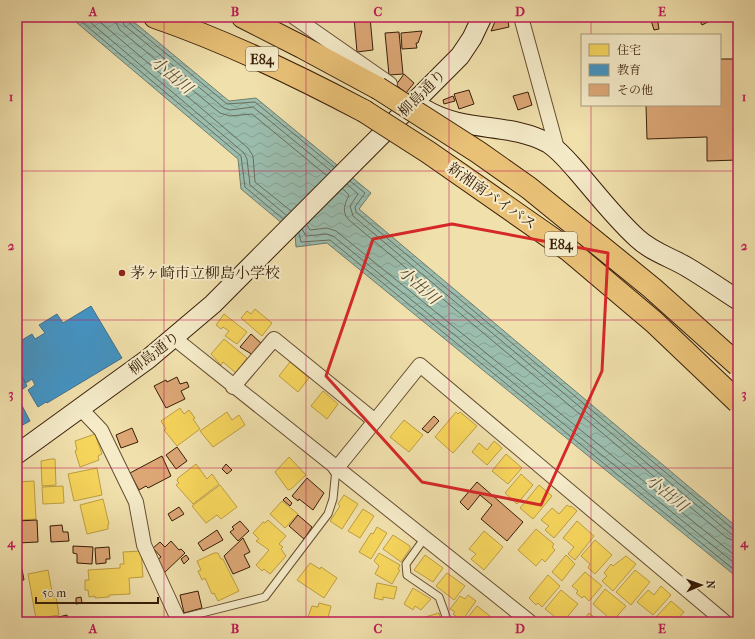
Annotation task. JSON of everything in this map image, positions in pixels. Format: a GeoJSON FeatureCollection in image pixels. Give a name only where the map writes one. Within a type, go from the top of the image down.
{"type":"FeatureCollection","features":[{"type":"Feature","properties":{"kind":"highway","name":"新湘南バイパス"},"geometry":{"type":"LineString","coordinates":[[155,17],[221,41],[264,60],[364,112],[428,152],[570,251],[654,322],[738,402]]}},
{"type":"Feature","properties":{"kind":"highway","name":"新湘南バイパス"},"geometry":{"type":"LineString","coordinates":[[243,17],[378,88],[478,152],[529,188],[652,288],[738,365]]}},
{"type":"Feature","properties":{"kind":"street"},"geometry":{"type":"LineString","coordinates":[[294,17],[414,102],[444,119],[459,124],[518,132],[536,137],[549,144],[637,238],[653,251],[686,266],[738,300]]}},
{"type":"Feature","properties":{"kind":"street","name":"柳島通り"},"geometry":{"type":"LineString","coordinates":[[17,454],[174,338],[213,304],[279,236],[460,56],[472,38],[482,17]]}},
{"type":"Feature","properties":{"kind":"street"},"geometry":{"type":"LineString","coordinates":[[520,17],[558,152]]}},
{"type":"Feature","properties":{"kind":"street"},"geometry":{"type":"LineString","coordinates":[[174,338],[336,469],[530,622]]}},
{"type":"Feature","properties":{"kind":"street"},"geometry":{"type":"LineString","coordinates":[[234,387],[274,340],[375,421]]}},
{"type":"Feature","properties":{"kind":"street"},"geometry":{"type":"LineString","coordinates":[[336,469],[420,365],[723,621]]}},
{"type":"Feature","properties":{"kind":"street"},"geometry":{"type":"LineString","coordinates":[[80,408],[101,430],[136,502],[144,545],[178,621]]}},
{"type":"Feature","properties":{"kind":"lane"},"geometry":{"type":"LineString","coordinates":[[178,621],[265,597],[328,514],[333,499],[336,469]]}},
{"type":"Feature","properties":{"kind":"lane"},"geometry":{"type":"LineString","coordinates":[[424,539],[406,564],[407,575],[439,597],[448,622]]}},
{"type":"Feature","properties":{"kind":"highlighted area"},"geometry":{"type":"Polygon","coordinates":[[[452,224],[608,253],[602,371],[541,505],[422,482],[326,376],[373,239],[452,224]]]}},
{"type":"Feature","properties":{"kind":"water","name":"小出川"},"geometry":{"type":"Polygon","coordinates":[[[70,17],[128,17],[229,101],[256,98],[371,193],[359,209],[738,528],[738,578],[327,243],[296,247],[295,234],[241,189],[238,159],[70,17]]]}},
{"type":"Feature","properties":{"kind":"building: 住宅"},"geometry":{"type":"Polygon","coordinates":[[[255,309],[272,323],[262,336],[241,318],[247,311],[251,314],[255,309]]]}},
{"type":"Feature","properties":{"kind":"building: 住宅"},"geometry":{"type":"Polygon","coordinates":[[[224,314],[247,332],[237,344],[225,336],[229,331],[223,327],[221,329],[216,325],[224,314]]]}},
{"type":"Feature","properties":{"kind":"building: 住宅"},"geometry":{"type":"Polygon","coordinates":[[[224,339],[247,358],[236,373],[223,362],[221,365],[211,354],[224,339]]]}},
{"type":"Feature","properties":{"kind":"building: 住宅"},"geometry":{"type":"Polygon","coordinates":[[[290,362],[309,378],[298,392],[279,376],[290,362]]]}},
{"type":"Feature","properties":{"kind":"building: 住宅"},"geometry":{"type":"Polygon","coordinates":[[[323,391],[338,404],[327,419],[311,406],[323,391]]]}},
{"type":"Feature","properties":{"kind":"building: 住宅"},"geometry":{"type":"Polygon","coordinates":[[[180,408],[184,414],[189,410],[200,429],[177,446],[164,430],[166,429],[161,421],[180,408]]]}},
{"type":"Feature","properties":{"kind":"building: 住宅"},"geometry":{"type":"Polygon","coordinates":[[[227,412],[232,420],[239,415],[245,425],[213,447],[200,431],[227,412]]]}},
{"type":"Feature","properties":{"kind":"building: 住宅"},"geometry":{"type":"Polygon","coordinates":[[[456,412],[458,414],[460,412],[477,426],[453,453],[435,437],[456,412]]]}},
{"type":"Feature","properties":{"kind":"building: 住宅"},"geometry":{"type":"Polygon","coordinates":[[[404,420],[423,435],[409,452],[390,437],[404,420]]]}},
{"type":"Feature","properties":{"kind":"building: 住宅"},"geometry":{"type":"Polygon","coordinates":[[[95,434],[102,454],[98,456],[99,460],[80,467],[75,451],[77,450],[75,441],[95,434]]]}},
{"type":"Feature","properties":{"kind":"building: 住宅"},"geometry":{"type":"Polygon","coordinates":[[[494,441],[502,448],[487,465],[472,452],[479,443],[487,450],[494,441]]]}},
{"type":"Feature","properties":{"kind":"building: 住宅"},"geometry":{"type":"Polygon","coordinates":[[[506,454],[522,468],[508,484],[492,471],[506,454]]]}},
{"type":"Feature","properties":{"kind":"building: 住宅"},"geometry":{"type":"Polygon","coordinates":[[[289,457],[306,475],[288,490],[275,472],[289,457]]]}},
{"type":"Feature","properties":{"kind":"building: 住宅"},"geometry":{"type":"Polygon","coordinates":[[[55,459],[56,485],[42,486],[41,461],[55,459]]]}},
{"type":"Feature","properties":{"kind":"building: 住宅"},"geometry":{"type":"Polygon","coordinates":[[[196,464],[207,479],[212,474],[219,484],[193,504],[176,485],[179,483],[177,481],[178,478],[196,464]]]}},
{"type":"Feature","properties":{"kind":"building: 住宅"},"geometry":{"type":"Polygon","coordinates":[[[97,468],[102,495],[74,501],[68,474],[97,468]]]}},
{"type":"Feature","properties":{"kind":"building: 住宅"},"geometry":{"type":"Polygon","coordinates":[[[521,474],[533,485],[517,504],[505,493],[521,474]]]}},
{"type":"Feature","properties":{"kind":"building: 住宅"},"geometry":{"type":"Polygon","coordinates":[[[34,481],[36,519],[18,520],[17,482],[34,481]]]}},
{"type":"Feature","properties":{"kind":"building: 住宅"},"geometry":{"type":"Polygon","coordinates":[[[220,485],[237,507],[221,519],[217,515],[206,523],[192,506],[220,485]]]}},
{"type":"Feature","properties":{"kind":"building: 住宅"},"geometry":{"type":"Polygon","coordinates":[[[539,485],[552,496],[533,519],[520,508],[539,485]]]}},
{"type":"Feature","properties":{"kind":"building: 住宅"},"geometry":{"type":"Polygon","coordinates":[[[63,486],[64,503],[43,504],[42,487],[63,486]]]}},
{"type":"Feature","properties":{"kind":"building: 住宅"},"geometry":{"type":"Polygon","coordinates":[[[344,495],[358,504],[342,529],[330,521],[340,506],[338,504],[344,495]]]}},
{"type":"Feature","properties":{"kind":"building: 住宅"},"geometry":{"type":"Polygon","coordinates":[[[103,499],[109,524],[108,529],[87,534],[80,505],[103,499]]]}},
{"type":"Feature","properties":{"kind":"building: 住宅"},"geometry":{"type":"Polygon","coordinates":[[[282,501],[298,514],[285,528],[270,514],[282,501]]]}},
{"type":"Feature","properties":{"kind":"building: 住宅"},"geometry":{"type":"Polygon","coordinates":[[[567,505],[570,507],[571,506],[577,511],[554,538],[545,530],[549,526],[541,520],[552,508],[559,514],[567,505]]]}},
{"type":"Feature","properties":{"kind":"building: 住宅"},"geometry":{"type":"Polygon","coordinates":[[[363,509],[374,516],[360,538],[348,531],[363,509]]]}},
{"type":"Feature","properties":{"kind":"building: 住宅"},"geometry":{"type":"Polygon","coordinates":[[[268,520],[286,536],[279,544],[283,547],[281,549],[286,556],[270,574],[264,569],[262,571],[256,565],[269,550],[256,541],[259,539],[253,533],[263,522],[265,523],[268,520]]]}},
{"type":"Feature","properties":{"kind":"building: 住宅"},"geometry":{"type":"Polygon","coordinates":[[[577,521],[594,536],[575,560],[568,554],[574,547],[563,538],[577,521]]]}},
{"type":"Feature","properties":{"kind":"building: 住宅"},"geometry":{"type":"Polygon","coordinates":[[[377,527],[387,533],[371,559],[359,552],[371,533],[373,534],[377,527]]]}},
{"type":"Feature","properties":{"kind":"building: 住宅"},"geometry":{"type":"Polygon","coordinates":[[[536,529],[554,544],[552,547],[555,550],[545,562],[542,559],[536,566],[518,550],[536,529]]]}},
{"type":"Feature","properties":{"kind":"building: 住宅"},"geometry":{"type":"Polygon","coordinates":[[[484,531],[503,547],[484,570],[471,559],[476,554],[469,549],[484,531]]]}},
{"type":"Feature","properties":{"kind":"building: 住宅"},"geometry":{"type":"Polygon","coordinates":[[[393,535],[410,546],[410,549],[401,562],[383,549],[393,535]]]}},
{"type":"Feature","properties":{"kind":"building: 住宅"},"geometry":{"type":"Polygon","coordinates":[[[595,540],[612,555],[595,574],[588,568],[590,564],[581,556],[595,540]]]}},
{"type":"Feature","properties":{"kind":"building: 住宅"},"geometry":{"type":"Polygon","coordinates":[[[141,551],[143,577],[129,578],[130,594],[109,595],[109,597],[89,597],[88,590],[85,590],[85,580],[89,580],[88,570],[120,568],[120,564],[124,564],[123,552],[141,551]]]}},
{"type":"Feature","properties":{"kind":"building: 住宅"},"geometry":{"type":"Polygon","coordinates":[[[214,553],[218,553],[221,559],[223,559],[239,591],[218,601],[214,593],[212,594],[205,578],[202,580],[198,571],[201,570],[197,561],[214,553]]]}},
{"type":"Feature","properties":{"kind":"building: 住宅"},"geometry":{"type":"Polygon","coordinates":[[[379,553],[400,565],[398,569],[400,570],[392,584],[375,574],[379,566],[374,561],[379,553]]]}},
{"type":"Feature","properties":{"kind":"building: 住宅"},"geometry":{"type":"Polygon","coordinates":[[[425,555],[443,568],[433,582],[414,570],[425,555]]]}},
{"type":"Feature","properties":{"kind":"building: 住宅"},"geometry":{"type":"Polygon","coordinates":[[[566,555],[575,564],[562,581],[552,572],[566,555]]]}},
{"type":"Feature","properties":{"kind":"building: 住宅"},"geometry":{"type":"Polygon","coordinates":[[[626,556],[636,564],[613,591],[602,581],[607,576],[604,573],[611,564],[613,566],[626,556]]]}},
{"type":"Feature","properties":{"kind":"building: 住宅"},"geometry":{"type":"Polygon","coordinates":[[[310,563],[320,569],[321,567],[337,578],[324,598],[297,580],[310,563]]]}},
{"type":"Feature","properties":{"kind":"building: 住宅"},"geometry":{"type":"Polygon","coordinates":[[[48,570],[53,597],[56,596],[59,615],[36,619],[28,574],[48,570]]]}},
{"type":"Feature","properties":{"kind":"building: 住宅"},"geometry":{"type":"Polygon","coordinates":[[[635,570],[650,582],[631,605],[616,592],[635,570]]]}},
{"type":"Feature","properties":{"kind":"building: 住宅"},"geometry":{"type":"Polygon","coordinates":[[[585,572],[602,586],[589,601],[584,596],[582,598],[576,593],[578,591],[572,586],[585,572]]]}},
{"type":"Feature","properties":{"kind":"building: 住宅"},"geometry":{"type":"Polygon","coordinates":[[[447,573],[465,586],[454,600],[436,586],[447,573]]]}},
{"type":"Feature","properties":{"kind":"building: 住宅"},"geometry":{"type":"Polygon","coordinates":[[[548,575],[560,586],[542,607],[538,603],[536,605],[529,598],[548,575]]]}},
{"type":"Feature","properties":{"kind":"building: 住宅"},"geometry":{"type":"Polygon","coordinates":[[[377,583],[397,587],[394,599],[383,597],[383,600],[374,598],[377,583]]]}},
{"type":"Feature","properties":{"kind":"building: 住宅"},"geometry":{"type":"Polygon","coordinates":[[[661,586],[671,595],[653,615],[637,602],[648,590],[654,595],[661,586]]]}},
{"type":"Feature","properties":{"kind":"building: 住宅"},"geometry":{"type":"Polygon","coordinates":[[[413,588],[431,599],[421,610],[415,606],[413,610],[404,604],[413,588]]]}},
{"type":"Feature","properties":{"kind":"building: 住宅"},"geometry":{"type":"Polygon","coordinates":[[[605,589],[626,606],[612,622],[608,622],[604,619],[607,616],[593,604],[605,589]]]}},
{"type":"Feature","properties":{"kind":"building: 住宅"},"geometry":{"type":"Polygon","coordinates":[[[561,590],[578,604],[563,622],[551,622],[554,616],[545,609],[561,590]]]}},
{"type":"Feature","properties":{"kind":"building: 住宅"},"geometry":{"type":"Polygon","coordinates":[[[468,595],[476,601],[462,621],[453,614],[455,612],[450,609],[460,596],[465,599],[468,595]]]}},
{"type":"Feature","properties":{"kind":"building: 住宅"},"geometry":{"type":"Polygon","coordinates":[[[671,601],[684,612],[675,622],[661,622],[656,617],[671,601]]]}},
{"type":"Feature","properties":{"kind":"building: 住宅"},"geometry":{"type":"Polygon","coordinates":[[[319,603],[331,606],[327,622],[306,622],[312,606],[318,607],[319,603]]]}},
{"type":"Feature","properties":{"kind":"building: 住宅"},"geometry":{"type":"Polygon","coordinates":[[[477,606],[490,616],[485,622],[464,622],[477,606]]]}},
{"type":"Feature","properties":{"kind":"building: 住宅"},"geometry":{"type":"Polygon","coordinates":[[[439,613],[442,622],[427,622],[425,617],[439,613]]]}},
{"type":"Feature","properties":{"kind":"building: 住宅"},"geometry":{"type":"Polygon","coordinates":[[[589,613],[600,622],[582,622],[589,613]]]}},
{"type":"Feature","properties":{"kind":"building: 教育"},"geometry":{"type":"Polygon","coordinates":[[[91,306],[122,358],[38,407],[28,390],[35,385],[32,379],[26,383],[17,368],[17,343],[32,334],[35,339],[45,333],[39,325],[57,314],[63,323],[91,306]]]}},
{"type":"Feature","properties":{"kind":"building: 教育"},"geometry":{"type":"Polygon","coordinates":[[[17,369],[27,386],[17,393],[17,369]]]}},
{"type":"Feature","properties":{"kind":"building: 教育"},"geometry":{"type":"Polygon","coordinates":[[[17,396],[30,421],[17,428],[17,396]]]}},
{"type":"Feature","properties":{"kind":"building: その他"},"geometry":{"type":"Polygon","coordinates":[[[370,17],[373,50],[357,52],[354,18],[370,17]]]}},
{"type":"Feature","properties":{"kind":"building: その他"},"geometry":{"type":"Polygon","coordinates":[[[497,17],[507,17],[509,27],[491,31],[497,17]]]}},
{"type":"Feature","properties":{"kind":"building: その他"},"geometry":{"type":"Polygon","coordinates":[[[650,17],[657,17],[659,29],[654,30],[650,17]]]}},
{"type":"Feature","properties":{"kind":"building: その他"},"geometry":{"type":"Polygon","coordinates":[[[698,17],[713,17],[714,19],[702,25],[698,17]]]}},
{"type":"Feature","properties":{"kind":"building: その他"},"geometry":{"type":"Polygon","coordinates":[[[422,31],[418,43],[416,43],[417,48],[402,49],[401,33],[422,31]]]}},
{"type":"Feature","properties":{"kind":"building: その他"},"geometry":{"type":"Polygon","coordinates":[[[399,32],[403,74],[389,75],[385,33],[399,32]]]}},
{"type":"Feature","properties":{"kind":"building: その他"},"geometry":{"type":"Polygon","coordinates":[[[721,59],[738,59],[738,160],[707,161],[707,137],[647,139],[646,106],[721,106],[721,59]]]}},
{"type":"Feature","properties":{"kind":"building: その他"},"geometry":{"type":"Polygon","coordinates":[[[404,74],[414,83],[406,93],[396,85],[404,74]]]}},
{"type":"Feature","properties":{"kind":"building: その他"},"geometry":{"type":"Polygon","coordinates":[[[469,90],[474,104],[459,109],[454,94],[469,90]]]}},
{"type":"Feature","properties":{"kind":"building: その他"},"geometry":{"type":"Polygon","coordinates":[[[528,92],[532,105],[518,110],[513,96],[528,92]]]}},
{"type":"Feature","properties":{"kind":"building: その他"},"geometry":{"type":"Polygon","coordinates":[[[453,96],[455,101],[444,104],[443,100],[453,96]]]}},
{"type":"Feature","properties":{"kind":"building: その他"},"geometry":{"type":"Polygon","coordinates":[[[251,334],[262,344],[253,355],[240,347],[251,334]]]}},
{"type":"Feature","properties":{"kind":"building: その他"},"geometry":{"type":"Polygon","coordinates":[[[177,377],[180,384],[187,382],[189,387],[181,391],[185,399],[166,408],[154,386],[166,380],[167,382],[177,377]]]}},
{"type":"Feature","properties":{"kind":"building: その他"},"geometry":{"type":"Polygon","coordinates":[[[434,416],[439,421],[428,433],[422,429],[434,416]]]}},
{"type":"Feature","properties":{"kind":"building: その他"},"geometry":{"type":"Polygon","coordinates":[[[132,428],[138,442],[121,448],[116,435],[132,428]]]}},
{"type":"Feature","properties":{"kind":"building: その他"},"geometry":{"type":"Polygon","coordinates":[[[177,447],[187,461],[176,469],[166,455],[177,447]]]}},
{"type":"Feature","properties":{"kind":"building: その他"},"geometry":{"type":"Polygon","coordinates":[[[162,456],[171,476],[148,488],[146,486],[139,490],[130,473],[162,456]]]}},
{"type":"Feature","properties":{"kind":"building: その他"},"geometry":{"type":"Polygon","coordinates":[[[226,464],[232,470],[227,474],[222,469],[226,464]]]}},
{"type":"Feature","properties":{"kind":"building: その他"},"geometry":{"type":"Polygon","coordinates":[[[307,478],[324,493],[313,510],[299,499],[298,501],[292,496],[307,478]]]}},
{"type":"Feature","properties":{"kind":"building: その他"},"geometry":{"type":"Polygon","coordinates":[[[477,482],[523,522],[507,541],[481,519],[492,505],[480,495],[468,510],[460,502],[477,482]]]}},
{"type":"Feature","properties":{"kind":"building: その他"},"geometry":{"type":"Polygon","coordinates":[[[286,497],[292,503],[290,506],[283,500],[286,497]]]}},
{"type":"Feature","properties":{"kind":"building: その他"},"geometry":{"type":"Polygon","coordinates":[[[179,507],[184,514],[172,521],[168,514],[179,507]]]}},
{"type":"Feature","properties":{"kind":"building: その他"},"geometry":{"type":"Polygon","coordinates":[[[298,515],[312,527],[304,539],[289,526],[298,515]]]}},
{"type":"Feature","properties":{"kind":"building: その他"},"geometry":{"type":"Polygon","coordinates":[[[37,520],[38,542],[18,543],[17,521],[37,520]]]}},
{"type":"Feature","properties":{"kind":"building: その他"},"geometry":{"type":"Polygon","coordinates":[[[240,521],[249,531],[238,541],[230,532],[234,529],[232,527],[240,521]]]}},
{"type":"Feature","properties":{"kind":"building: その他"},"geometry":{"type":"Polygon","coordinates":[[[62,525],[63,532],[68,532],[69,541],[51,542],[50,526],[62,525]]]}},
{"type":"Feature","properties":{"kind":"building: その他"},"geometry":{"type":"Polygon","coordinates":[[[217,530],[223,540],[203,551],[198,543],[217,530]]]}},
{"type":"Feature","properties":{"kind":"building: その他"},"geometry":{"type":"Polygon","coordinates":[[[243,538],[250,552],[244,555],[250,567],[233,574],[224,556],[243,538]]]}},
{"type":"Feature","properties":{"kind":"building: その他"},"geometry":{"type":"Polygon","coordinates":[[[171,541],[179,550],[181,549],[185,553],[164,573],[157,560],[161,557],[153,548],[160,542],[165,547],[171,541]]]}},
{"type":"Feature","properties":{"kind":"building: その他"},"geometry":{"type":"Polygon","coordinates":[[[73,546],[93,547],[92,564],[77,563],[77,554],[73,553],[73,546]]]}},
{"type":"Feature","properties":{"kind":"building: その他"},"geometry":{"type":"Polygon","coordinates":[[[109,547],[110,559],[106,559],[106,563],[96,564],[95,548],[109,547]]]}},
{"type":"Feature","properties":{"kind":"building: その他"},"geometry":{"type":"Polygon","coordinates":[[[186,555],[189,559],[184,564],[181,559],[186,555]]]}},
{"type":"Feature","properties":{"kind":"building: その他"},"geometry":{"type":"Polygon","coordinates":[[[22,569],[24,580],[19,580],[17,570],[22,569]]]}},
{"type":"Feature","properties":{"kind":"building: その他"},"geometry":{"type":"Polygon","coordinates":[[[198,591],[202,608],[184,613],[180,595],[198,591]]]}},
{"type":"Feature","properties":{"kind":"building: その他"},"geometry":{"type":"Polygon","coordinates":[[[81,597],[82,603],[76,604],[76,598],[81,597]]]}},
{"type":"Feature","properties":{"kind":"building: その他"},"geometry":{"type":"Polygon","coordinates":[[[67,615],[69,622],[51,622],[50,619],[67,615]]]}},
{"type":"Feature","properties":{"kind":"place","name":"茅ヶ崎市立柳島小学校"},"geometry":{"type":"Point","coordinates":[122,273]}}]}
